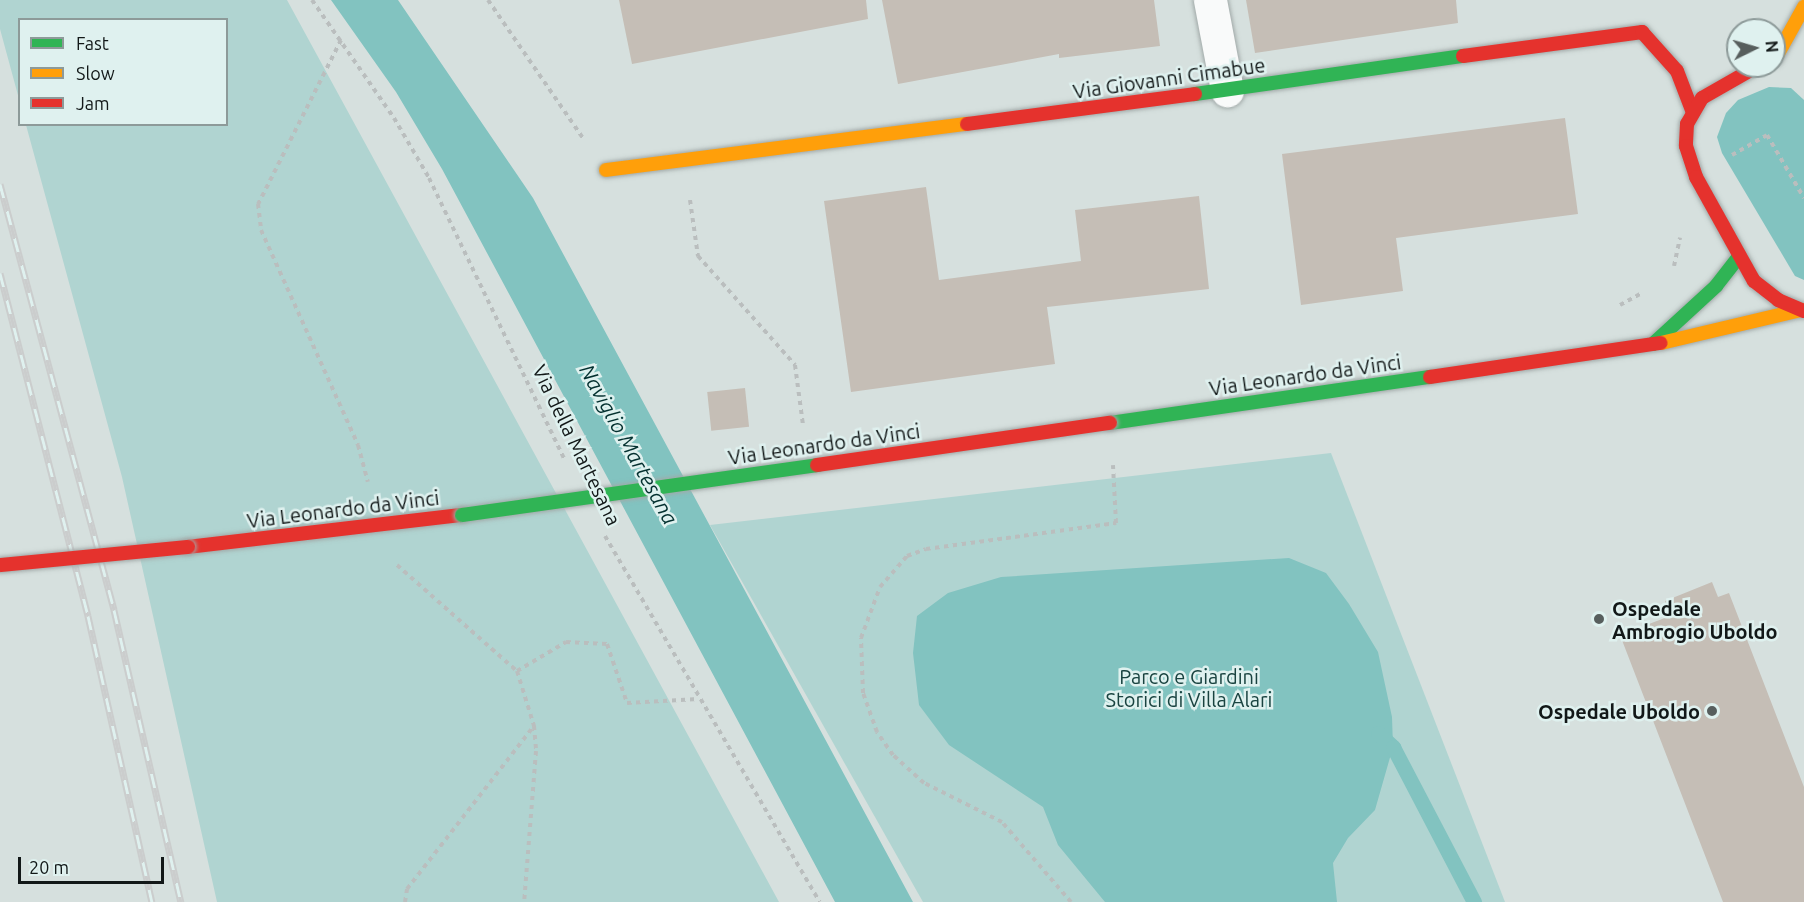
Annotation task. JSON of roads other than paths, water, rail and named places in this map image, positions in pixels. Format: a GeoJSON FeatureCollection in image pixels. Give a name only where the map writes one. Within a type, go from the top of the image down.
{"type":"FeatureCollection","features":[{"type":"Feature","properties":{"kind":"street"},"geometry":{"type":"LineString","coordinates":[[1210,0],[1227,90]]}},
{"type":"Feature","properties":{"kind":"street"},"geometry":{"type":"LineString","coordinates":[[1786,40],[1804,7]]}},
{"type":"Feature","properties":{"kind":"street","name":"Via Giovanni Cimabue"},"geometry":{"type":"LineString","coordinates":[[606,170],[1227,90],[1629,32],[1642,32],[1659,46],[1677,71],[1692,110]]}},
{"type":"Feature","properties":{"kind":"street"},"geometry":{"type":"LineString","coordinates":[[1786,59],[1791,59]]}},
{"type":"Feature","properties":{"kind":"street"},"geometry":{"type":"LineString","coordinates":[[1735,78],[1712,90],[1692,110],[1685,133],[1696,177],[1738,258],[1766,293],[1803,310]]}},
{"type":"Feature","properties":{"kind":"street"},"geometry":{"type":"LineString","coordinates":[[1652,345],[1716,286],[1738,258]]}},
{"type":"Feature","properties":{"kind":"street","name":"Via Leonardo da Vinci"},"geometry":{"type":"LineString","coordinates":[[0,565],[188,547],[462,515],[1652,345],[1803,310]]}},
{"type":"Feature","properties":{"kind":"water","name":"Naviglio Martesana"},"geometry":{"type":"Polygon","coordinates":[[[331,0],[398,0],[533,198],[913,902],[835,902],[442,169],[396,92],[331,0]]]}},
{"type":"Feature","properties":{"kind":"water"},"geometry":{"type":"Polygon","coordinates":[[[1769,87],[1791,88],[1804,100],[1804,280],[1795,276],[1722,153],[1717,137],[1726,113],[1738,100],[1769,87]]]}},
{"type":"Feature","properties":{"kind":"water"},"geometry":{"type":"Polygon","coordinates":[[[1289,558],[1326,573],[1349,604],[1378,652],[1392,717],[1393,747],[1375,810],[1348,838],[1333,863],[1337,902],[1105,902],[1058,845],[1043,807],[949,745],[919,705],[913,653],[917,616],[948,593],[1001,577],[1289,558]]]}},
{"type":"Feature","properties":{"kind":"waterway"},"geometry":{"type":"LineString","coordinates":[[1378,733],[1393,747],[1474,902]]}},
{"type":"Feature","properties":{"kind":"railway"},"geometry":{"type":"LineString","coordinates":[[0,184],[114,610],[181,902]]}},
{"type":"Feature","properties":{"kind":"railway"},"geometry":{"type":"LineString","coordinates":[[0,273],[88,616],[152,902]]}},
{"type":"Feature","properties":{"kind":"place","name":"Ospedale Ambrogio Uboldo"},"geometry":{"type":"Point","coordinates":[1599,619]}},
{"type":"Feature","properties":{"kind":"place","name":"Ospedale Uboldo"},"geometry":{"type":"Point","coordinates":[1712,711]}},
{"type":"Feature","properties":{"kind":"park label","name":"Parco e Giardini Storici di Villa Alari"},"geometry":{"type":"Point","coordinates":[1189,688]}}]}
